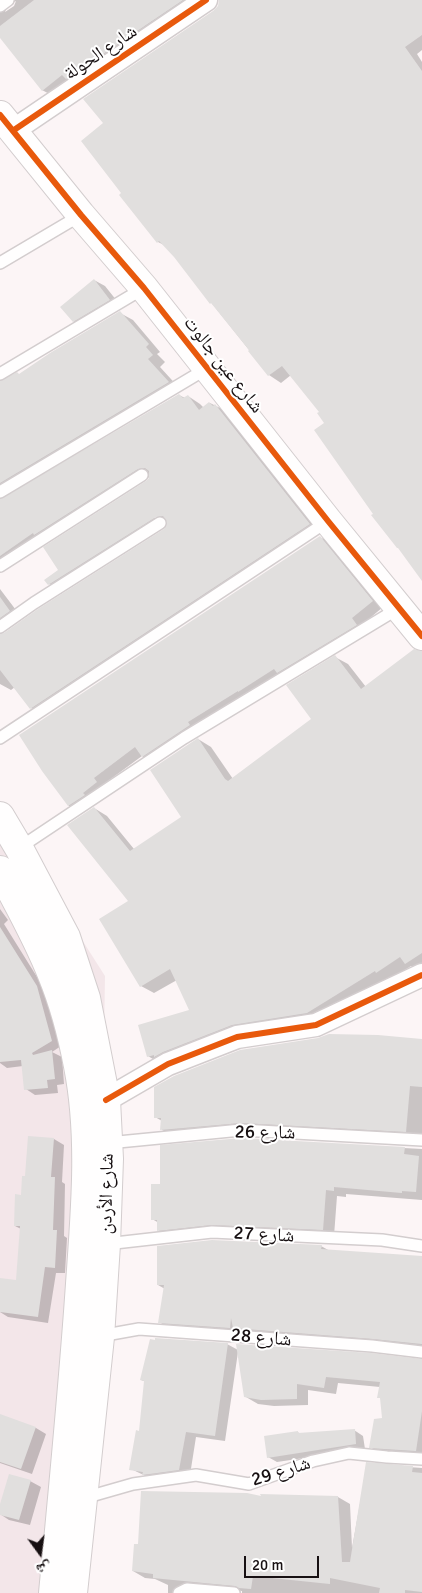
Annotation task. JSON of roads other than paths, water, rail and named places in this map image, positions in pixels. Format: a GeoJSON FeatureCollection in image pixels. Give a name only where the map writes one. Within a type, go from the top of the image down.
{"type":"FeatureCollection","features":[{"type":"Feature","properties":{"kind":"main road","name":"شارع عين جالوت"},"geometry":{"type":"LineString","coordinates":[[5,128],[144,288],[206,369],[422,636]]}},
{"type":"Feature","properties":{"kind":"main road","name":"شارع الأردن"},"geometry":{"type":"LineString","coordinates":[[0,816],[66,937],[86,998],[106,1100],[108,1143],[106,1244],[100,1336],[73,1593]]}},
{"type":"Feature","properties":{"kind":"main road","name":"شارع الأردن"},"geometry":{"type":"LineString","coordinates":[[0,870],[52,975],[66,1016],[78,1066],[84,1109],[86,1162],[84,1228],[78,1318],[53,1593]]}},
{"type":"Feature","properties":{"kind":"street","name":"شارع الحولة"},"geometry":{"type":"LineString","coordinates":[[5,128],[206,0]]}},
{"type":"Feature","properties":{"kind":"street"},"geometry":{"type":"LineString","coordinates":[[106,1100],[168,1064],[237,1037],[316,1025],[422,975]]}},
{"type":"Feature","properties":{"kind":"lane"},"geometry":{"type":"LineString","coordinates":[[0,6],[8,0]]}},
{"type":"Feature","properties":{"kind":"lane"},"geometry":{"type":"LineString","coordinates":[[0,263],[81,215]]}},
{"type":"Feature","properties":{"kind":"lane"},"geometry":{"type":"LineString","coordinates":[[0,374],[144,288]]}},
{"type":"Feature","properties":{"kind":"lane"},"geometry":{"type":"LineString","coordinates":[[0,492],[206,369]]}},
{"type":"Feature","properties":{"kind":"lane"},"geometry":{"type":"LineString","coordinates":[[0,566],[142,475]]}},
{"type":"Feature","properties":{"kind":"lane"},"geometry":{"type":"LineString","coordinates":[[0,738],[328,521]]}},
{"type":"Feature","properties":{"kind":"lane"},"geometry":{"type":"LineString","coordinates":[[0,627],[34,603],[160,523]]}},
{"type":"Feature","properties":{"kind":"lane"},"geometry":{"type":"LineString","coordinates":[[19,848],[184,738],[399,608]]}},
{"type":"Feature","properties":{"kind":"lane","name":"شارع 26"},"geometry":{"type":"LineString","coordinates":[[108,1143],[241,1130],[422,1140]]}},
{"type":"Feature","properties":{"kind":"lane","name":"شارع 27"},"geometry":{"type":"LineString","coordinates":[[106,1244],[212,1232],[382,1240],[422,1246]]}},
{"type":"Feature","properties":{"kind":"lane","name":"شارع 28"},"geometry":{"type":"LineString","coordinates":[[100,1336],[139,1329],[372,1346],[422,1352]]}},
{"type":"Feature","properties":{"kind":"lane","name":"شارع 29"},"geometry":{"type":"LineString","coordinates":[[82,1498],[133,1484],[196,1475],[249,1484],[313,1461],[349,1453],[422,1459]]}},
{"type":"Feature","properties":{"kind":"lane"},"geometry":{"type":"LineString","coordinates":[[179,1593],[187,1589],[234,1593]]}}]}
